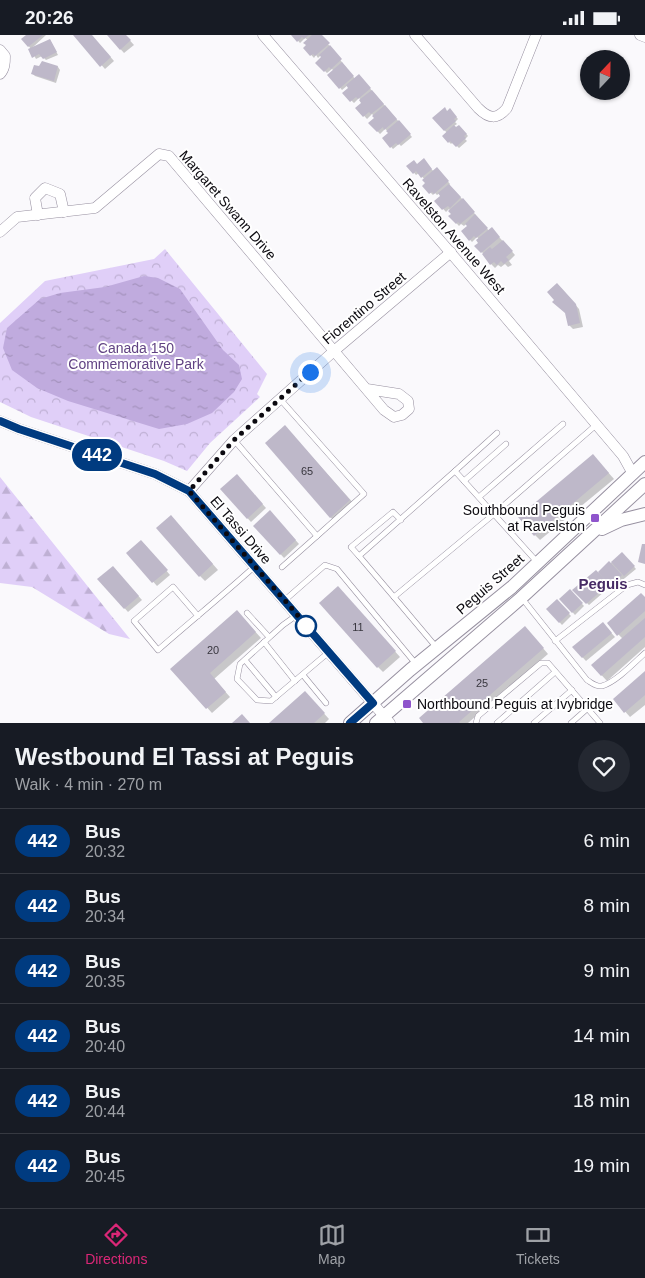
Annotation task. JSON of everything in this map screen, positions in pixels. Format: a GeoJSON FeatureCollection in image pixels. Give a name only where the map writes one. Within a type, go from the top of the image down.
{"type":"FeatureCollection","features":[{"type":"Feature","properties":{"kind":"street","name":"Ravelston Avenue West"},"geometry":{"type":"LineString","coordinates":[[262,35],[451,252],[642,477]]}},
{"type":"Feature","properties":{"kind":"street"},"geometry":{"type":"LineString","coordinates":[[415,35],[478,108],[485,114],[494,117],[502,115],[507,108],[536,35]]}},
{"type":"Feature","properties":{"kind":"street"},"geometry":{"type":"LineString","coordinates":[[640,35],[645,37]]}},
{"type":"Feature","properties":{"kind":"street"},"geometry":{"type":"LineString","coordinates":[[0,50],[5,56],[5,65],[0,74]]}},
{"type":"Feature","properties":{"kind":"street","name":"Margaret Swann Drive"},"geometry":{"type":"LineString","coordinates":[[0,232],[18,217],[94,208],[159,154],[170,156],[334,351]]}},
{"type":"Feature","properties":{"kind":"street"},"geometry":{"type":"LineString","coordinates":[[38,215],[35,198],[45,188],[60,194],[64,212]]}},
{"type":"Feature","properties":{"kind":"street","name":"Fiorentino Street"},"geometry":{"type":"LineString","coordinates":[[189,491],[234,440],[334,351],[451,252]]}},
{"type":"Feature","properties":{"kind":"street"},"geometry":{"type":"LineString","coordinates":[[334,351],[367,389]]}},
{"type":"Feature","properties":{"kind":"street","name":"El Tassi Drive"},"geometry":{"type":"LineString","coordinates":[[0,421],[155,474],[189,491],[373,703],[384,721]]}},
{"type":"Feature","properties":{"kind":"street"},"geometry":{"type":"LineString","coordinates":[[384,721],[593,533],[642,477]]}},
{"type":"Feature","properties":{"kind":"street","name":"Peguis Street"},"geometry":{"type":"LineString","coordinates":[[350,723],[642,477]]}},
{"type":"Feature","properties":{"kind":"street"},"geometry":{"type":"LineString","coordinates":[[593,533],[621,520],[645,515]]}},
{"type":"Feature","properties":{"kind":"lane"},"geometry":{"type":"LineString","coordinates":[[280,399],[364,494],[282,567]]}},
{"type":"Feature","properties":{"kind":"lane"},"geometry":{"type":"LineString","coordinates":[[479,497],[563,424]]}},
{"type":"Feature","properties":{"kind":"lane"},"geometry":{"type":"LineString","coordinates":[[394,597],[597,425]]}},
{"type":"Feature","properties":{"kind":"lane"},"geometry":{"type":"LineString","coordinates":[[359,556],[497,433]]}},
{"type":"Feature","properties":{"kind":"lane"},"geometry":{"type":"LineString","coordinates":[[234,440],[317,536]]}},
{"type":"Feature","properties":{"kind":"lane"},"geometry":{"type":"LineString","coordinates":[[464,481],[506,444]]}},
{"type":"Feature","properties":{"kind":"lane"},"geometry":{"type":"LineString","coordinates":[[455,471],[538,563]]}},
{"type":"Feature","properties":{"kind":"lane"},"geometry":{"type":"LineString","coordinates":[[401,520],[393,512],[352,547],[438,648]]}},
{"type":"Feature","properties":{"kind":"lane"},"geometry":{"type":"LineString","coordinates":[[372,529],[380,538]]}},
{"type":"Feature","properties":{"kind":"lane"},"geometry":{"type":"LineString","coordinates":[[285,600],[325,565],[337,569],[417,665]]}},
{"type":"Feature","properties":{"kind":"lane"},"geometry":{"type":"LineString","coordinates":[[198,616],[173,587],[134,621],[158,650],[198,616],[254,567]]}},
{"type":"Feature","properties":{"kind":"lane"},"geometry":{"type":"LineString","coordinates":[[555,641],[627,585],[638,582],[645,585]]}},
{"type":"Feature","properties":{"kind":"lane"},"geometry":{"type":"LineString","coordinates":[[512,587],[587,680],[594,685],[601,686],[613,680],[645,653]]}},
{"type":"Feature","properties":{"kind":"lane"},"geometry":{"type":"LineString","coordinates":[[247,613],[270,637]]}},
{"type":"Feature","properties":{"kind":"lane"},"geometry":{"type":"LineString","coordinates":[[297,615],[240,664],[237,679],[256,700],[271,701],[329,652]]}},
{"type":"Feature","properties":{"kind":"lane"},"geometry":{"type":"LineString","coordinates":[[264,642],[295,681]]}},
{"type":"Feature","properties":{"kind":"lane"},"geometry":{"type":"LineString","coordinates":[[245,660],[276,697]]}},
{"type":"Feature","properties":{"kind":"lane"},"geometry":{"type":"LineString","coordinates":[[476,723],[478,716],[541,663],[548,663],[600,723]]}},
{"type":"Feature","properties":{"kind":"lane"},"geometry":{"type":"LineString","coordinates":[[497,723],[555,671]]}},
{"type":"Feature","properties":{"kind":"lane"},"geometry":{"type":"LineString","coordinates":[[303,675],[326,703]]}},
{"type":"Feature","properties":{"kind":"lane"},"geometry":{"type":"LineString","coordinates":[[534,723],[572,690]]}},
{"type":"Feature","properties":{"kind":"lane"},"geometry":{"type":"LineString","coordinates":[[571,723],[588,708]]}},
{"type":"Feature","properties":{"kind":"green space","name":"Canada 150 Commemorative Park"},"geometry":{"type":"Polygon","coordinates":[[[165,249],[267,374],[257,394],[260,397],[210,443],[187,471],[164,461],[31,417],[0,402],[0,323],[45,281],[154,259],[165,249]]]}},
{"type":"Feature","properties":{"kind":"green space"},"geometry":{"type":"Polygon","coordinates":[[[0,477],[130,639],[109,634],[32,587],[0,583],[0,477]]]}},
{"type":"Feature","properties":{"kind":"water","name":"Canada 150 Commemorative Park"},"geometry":{"type":"Polygon","coordinates":[[[144,276],[158,278],[180,289],[223,350],[239,365],[242,379],[234,392],[212,413],[187,424],[159,429],[68,401],[37,388],[12,370],[3,348],[7,328],[40,299],[60,293],[105,287],[144,276]]]}},
{"type":"Feature","properties":{"kind":"building"},"geometry":{"type":"Polygon","coordinates":[[[26,35],[43,35],[28,47],[21,39],[26,35]]]}},
{"type":"Feature","properties":{"kind":"building"},"geometry":{"type":"Polygon","coordinates":[[[73,35],[92,35],[111,57],[100,67],[73,35]]]}},
{"type":"Feature","properties":{"kind":"building"},"geometry":{"type":"Polygon","coordinates":[[[107,35],[126,35],[131,40],[120,50],[107,35]]]}},
{"type":"Feature","properties":{"kind":"building"},"geometry":{"type":"Polygon","coordinates":[[[291,35],[309,35],[304,39],[302,37],[297,42],[291,35]]]}},
{"type":"Feature","properties":{"kind":"building"},"geometry":{"type":"Polygon","coordinates":[[[312,35],[322,35],[330,43],[315,56],[313,54],[310,56],[303,48],[306,45],[303,43],[312,35]]]}},
{"type":"Feature","properties":{"kind":"building"},"geometry":{"type":"Polygon","coordinates":[[[50,39],[57,52],[43,59],[39,54],[32,58],[28,49],[50,39]]]}},
{"type":"Feature","properties":{"kind":"building"},"geometry":{"type":"Polygon","coordinates":[[[330,45],[342,59],[331,69],[329,67],[324,72],[315,63],[321,57],[319,55],[330,45]]]}},
{"type":"Feature","properties":{"kind":"building"},"geometry":{"type":"Polygon","coordinates":[[[42,61],[58,66],[54,81],[31,74],[34,65],[39,66],[42,61]]]}},
{"type":"Feature","properties":{"kind":"building"},"geometry":{"type":"Polygon","coordinates":[[[342,62],[354,76],[339,89],[327,75],[342,62]]]}},
{"type":"Feature","properties":{"kind":"building"},"geometry":{"type":"Polygon","coordinates":[[[359,74],[371,88],[358,99],[356,97],[350,102],[342,93],[348,88],[346,85],[359,74]]]}},
{"type":"Feature","properties":{"kind":"building"},"geometry":{"type":"Polygon","coordinates":[[[372,90],[384,104],[371,114],[369,112],[363,117],[355,108],[361,103],[359,100],[372,90]]]}},
{"type":"Feature","properties":{"kind":"building"},"geometry":{"type":"Polygon","coordinates":[[[385,105],[397,119],[384,130],[383,127],[377,132],[368,123],[374,118],[372,116],[385,105]]]}},
{"type":"Feature","properties":{"kind":"building"},"geometry":{"type":"Polygon","coordinates":[[[445,107],[447,111],[450,108],[457,117],[454,119],[456,121],[444,131],[432,118],[445,107]]]}},
{"type":"Feature","properties":{"kind":"building"},"geometry":{"type":"Polygon","coordinates":[[[399,120],[411,134],[398,145],[396,143],[390,148],[382,138],[388,133],[386,131],[399,120]]]}},
{"type":"Feature","properties":{"kind":"building"},"geometry":{"type":"Polygon","coordinates":[[[454,125],[456,127],[459,125],[467,134],[464,136],[466,138],[456,147],[450,141],[448,143],[442,136],[454,125]]]}},
{"type":"Feature","properties":{"kind":"building"},"geometry":{"type":"Polygon","coordinates":[[[424,158],[432,169],[421,178],[416,171],[413,174],[406,166],[414,160],[417,164],[424,158]]]}},
{"type":"Feature","properties":{"kind":"building"},"geometry":{"type":"Polygon","coordinates":[[[437,167],[449,181],[434,194],[432,192],[429,194],[422,186],[425,183],[422,180],[437,167]]]}},
{"type":"Feature","properties":{"kind":"building"},"geometry":{"type":"Polygon","coordinates":[[[449,184],[461,197],[450,208],[448,206],[442,210],[434,201],[440,196],[438,193],[449,184]]]}},
{"type":"Feature","properties":{"kind":"building"},"geometry":{"type":"Polygon","coordinates":[[[463,198],[475,212],[460,224],[458,222],[456,224],[448,216],[451,214],[448,211],[463,198]]]}},
{"type":"Feature","properties":{"kind":"building"},"geometry":{"type":"Polygon","coordinates":[[[475,214],[488,228],[469,241],[461,231],[475,214]]]}},
{"type":"Feature","properties":{"kind":"building"},"geometry":{"type":"Polygon","coordinates":[[[492,227],[500,237],[481,253],[474,246],[478,243],[476,240],[492,227]]]}},
{"type":"Feature","properties":{"kind":"building"},"geometry":{"type":"Polygon","coordinates":[[[503,240],[513,251],[506,257],[509,260],[504,264],[501,261],[497,265],[494,262],[490,265],[482,254],[503,240]]]}},
{"type":"Feature","properties":{"kind":"building"},"geometry":{"type":"Polygon","coordinates":[[[557,283],[576,304],[580,323],[568,326],[565,313],[552,302],[554,300],[547,292],[557,283]]]}},
{"type":"Feature","properties":{"kind":"building"},"geometry":{"type":"Polygon","coordinates":[[[285,425],[350,500],[330,518],[265,443],[285,425]]]}},
{"type":"Feature","properties":{"kind":"building"},"geometry":{"type":"Polygon","coordinates":[[[593,454],[609,473],[534,536],[518,517],[593,454]]]}},
{"type":"Feature","properties":{"kind":"building"},"geometry":{"type":"Polygon","coordinates":[[[237,474],[263,504],[247,519],[220,489],[237,474]]]}},
{"type":"Feature","properties":{"kind":"building"},"geometry":{"type":"Polygon","coordinates":[[[270,510],[296,540],[280,555],[253,526],[270,510]]]}},
{"type":"Feature","properties":{"kind":"building"},"geometry":{"type":"Polygon","coordinates":[[[171,515],[213,564],[199,577],[156,528],[171,515]]]}},
{"type":"Feature","properties":{"kind":"building"},"geometry":{"type":"Polygon","coordinates":[[[141,540],[168,570],[152,583],[126,553],[141,540]]]}},
{"type":"Feature","properties":{"kind":"building"},"geometry":{"type":"Polygon","coordinates":[[[642,544],[645,544],[645,564],[638,562],[642,544]]]}},
{"type":"Feature","properties":{"kind":"building"},"geometry":{"type":"Polygon","coordinates":[[[622,552],[635,566],[624,576],[611,562],[622,552]]]}},
{"type":"Feature","properties":{"kind":"building"},"geometry":{"type":"Polygon","coordinates":[[[609,561],[622,575],[611,586],[598,572],[609,561]]]}},
{"type":"Feature","properties":{"kind":"building"},"geometry":{"type":"Polygon","coordinates":[[[113,566],[139,596],[124,609],[97,579],[113,566]]]}},
{"type":"Feature","properties":{"kind":"building"},"geometry":{"type":"Polygon","coordinates":[[[596,570],[609,584],[586,604],[572,590],[596,570]]]}},
{"type":"Feature","properties":{"kind":"building"},"geometry":{"type":"Polygon","coordinates":[[[338,586],[396,651],[377,668],[319,603],[338,586]]]}},
{"type":"Feature","properties":{"kind":"building"},"geometry":{"type":"Polygon","coordinates":[[[570,589],[583,603],[572,613],[559,599],[570,589]]]}},
{"type":"Feature","properties":{"kind":"building"},"geometry":{"type":"Polygon","coordinates":[[[641,593],[645,597],[645,611],[617,636],[607,623],[641,593]]]}},
{"type":"Feature","properties":{"kind":"building"},"geometry":{"type":"Polygon","coordinates":[[[557,599],[570,613],[559,623],[546,609],[557,599]]]}},
{"type":"Feature","properties":{"kind":"building"},"geometry":{"type":"Polygon","coordinates":[[[237,610],[256,632],[210,673],[226,692],[206,709],[170,669],[237,610]]]}},
{"type":"Feature","properties":{"kind":"building"},"geometry":{"type":"Polygon","coordinates":[[[645,618],[645,637],[601,676],[591,665],[645,618]]]}},
{"type":"Feature","properties":{"kind":"building"},"geometry":{"type":"Polygon","coordinates":[[[603,622],[612,633],[582,658],[572,647],[603,622]]]}},
{"type":"Feature","properties":{"kind":"building"},"geometry":{"type":"Polygon","coordinates":[[[525,626],[544,648],[460,723],[423,723],[419,718],[525,626]]]}},
{"type":"Feature","properties":{"kind":"building"},"geometry":{"type":"Polygon","coordinates":[[[645,671],[645,695],[624,713],[613,699],[645,671]]]}},
{"type":"Feature","properties":{"kind":"building"},"geometry":{"type":"Polygon","coordinates":[[[305,691],[325,713],[314,723],[269,723],[305,691]]]}},
{"type":"Feature","properties":{"kind":"building"},"geometry":{"type":"Polygon","coordinates":[[[242,714],[250,723],[232,723],[242,714]]]}},
{"type":"Feature","properties":{"kind":"bus line","name":"442"},"geometry":{"type":"LineString","coordinates":[[0,421],[155,474],[189,491],[373,703],[350,723]]}},
{"type":"Feature","properties":{"kind":"place","name":"Southbound Peguis at Ravelston"},"geometry":{"type":"Point","coordinates":[595,518]}},
{"type":"Feature","properties":{"kind":"place","name":"Northbound Peguis at Ivybridge"},"geometry":{"type":"Point","coordinates":[407,704]}},
{"type":"Feature","properties":{"kind":"district","name":"Peguis"},"geometry":{"type":"Point","coordinates":[603,583]}},
{"type":"Feature","properties":{"kind":"route"},"geometry":{"type":"LineString","coordinates":[[306,626],[308,627],[189,491],[234,440],[310,372]]}}]}
